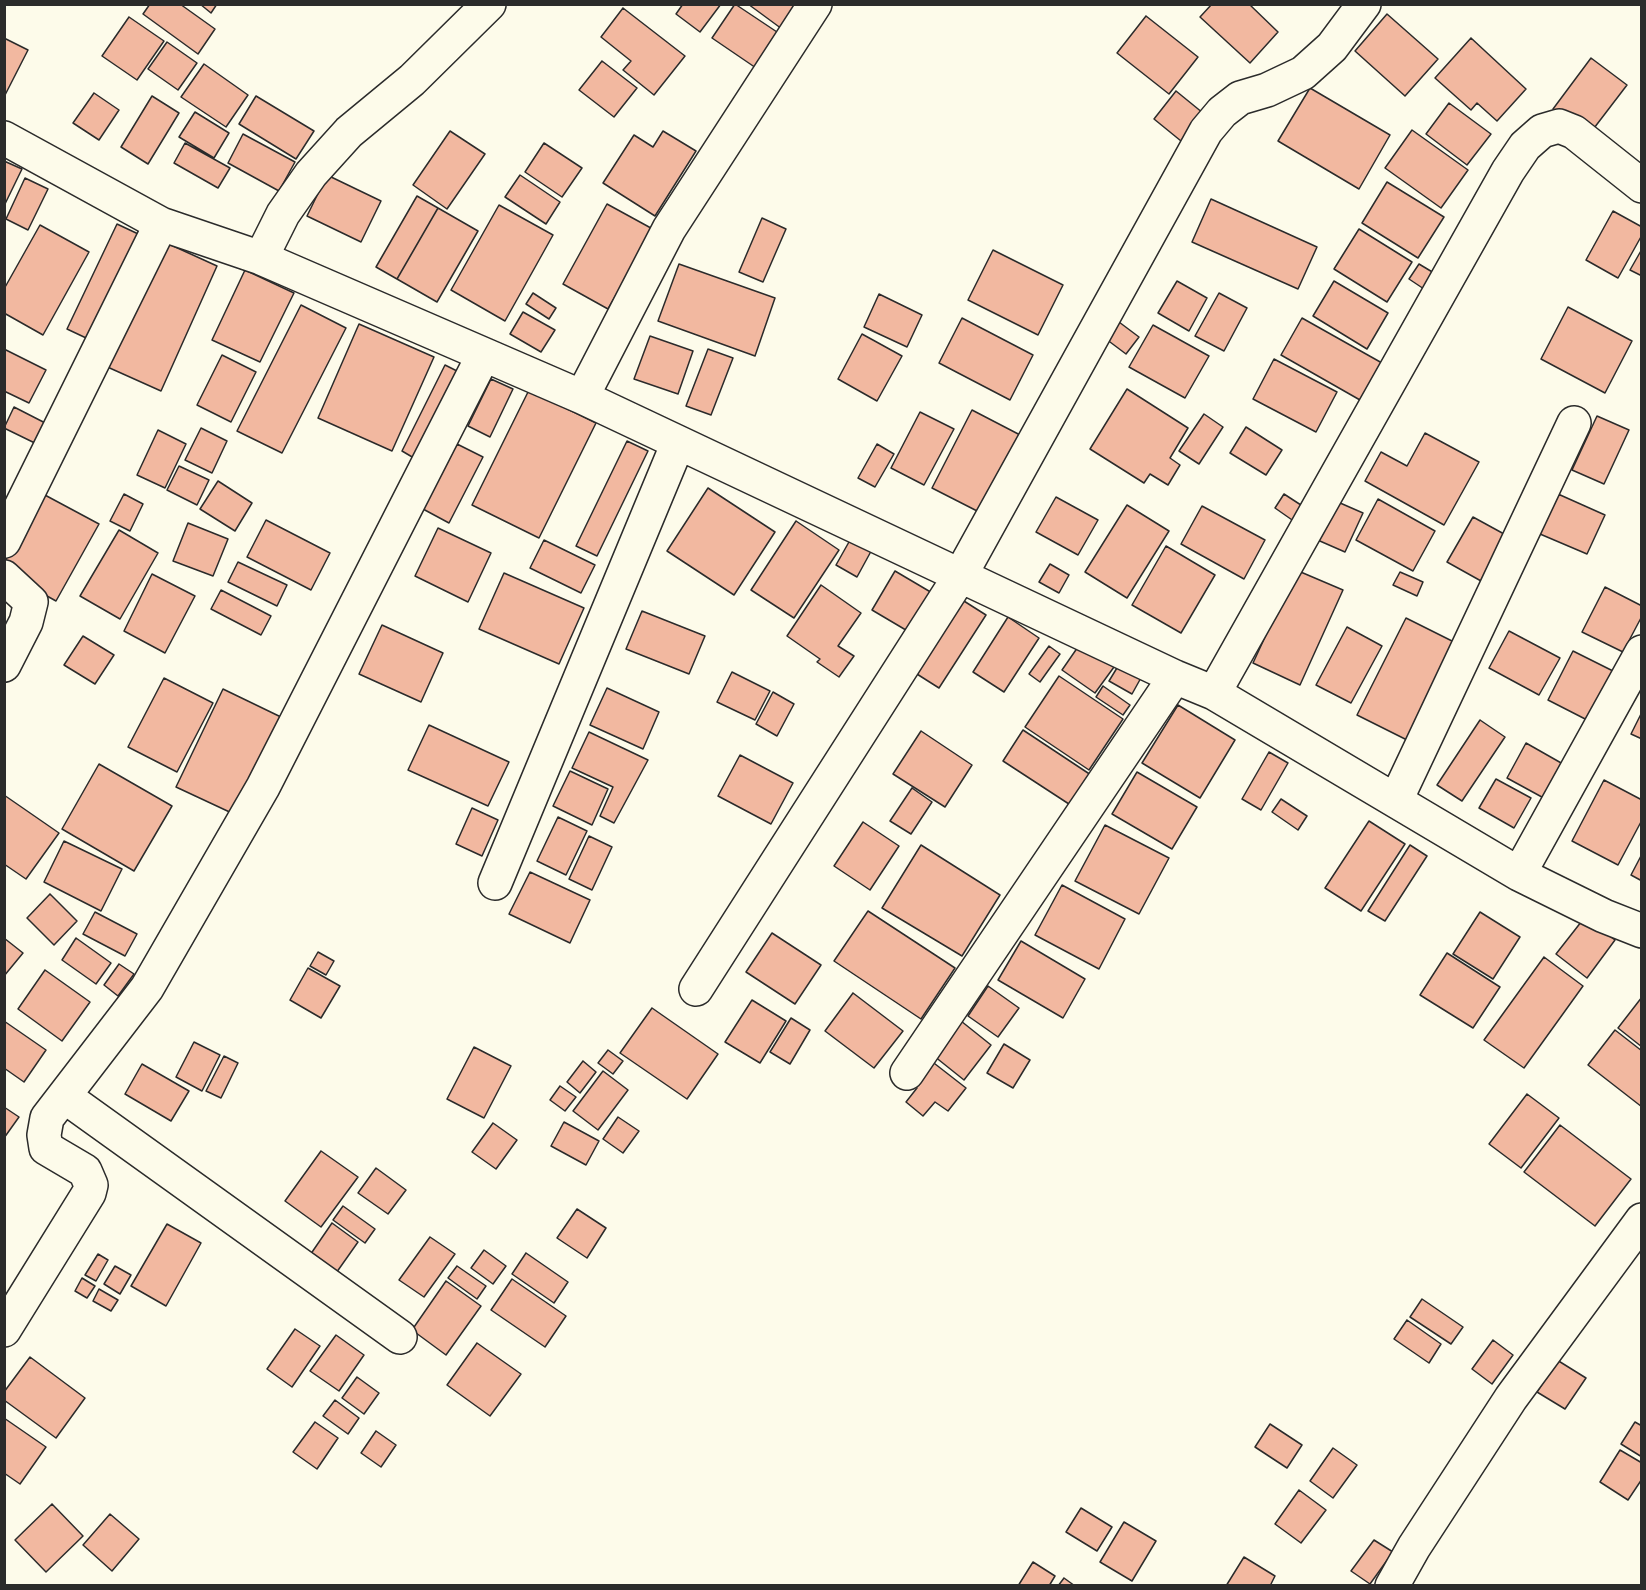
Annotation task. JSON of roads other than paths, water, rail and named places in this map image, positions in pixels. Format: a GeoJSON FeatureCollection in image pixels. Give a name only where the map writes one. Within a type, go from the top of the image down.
{"type":"FeatureCollection","features":[{"type":"Feature","properties":{"kind":"street"},"geometry":{"type":"LineString","coordinates":[[261,258],[284,214],[311,174],[349,132],[412,81],[489,4]]}},
{"type":"Feature","properties":{"kind":"street"},"geometry":{"type":"LineString","coordinates":[[582,397],[669,229],[815,4]]}},
{"type":"Feature","properties":{"kind":"street"},"geometry":{"type":"LineString","coordinates":[[696,989],[960,576],[1206,131],[1222,112],[1240,98],[1267,90],[1303,73],[1332,47],[1364,4]]}},
{"type":"Feature","properties":{"kind":"street"},"geometry":{"type":"LineString","coordinates":[[1214,693],[1508,171],[1525,146],[1542,131],[1559,126],[1590,144],[1641,186]]}},
{"type":"Feature","properties":{"kind":"street"},"geometry":{"type":"LineString","coordinates":[[4,138],[161,224],[261,258],[582,397],[1175,677],[1214,693],[1519,874],[1604,916],[1641,931]]}},
{"type":"Feature","properties":{"kind":"street"},"geometry":{"type":"LineString","coordinates":[[4,541],[161,224]]}},
{"type":"Feature","properties":{"kind":"street"},"geometry":{"type":"LineString","coordinates":[[4,1330],[91,1185],[85,1171],[46,1148],[44,1135],[47,1118],[147,988],[263,787],[483,356]]}},
{"type":"Feature","properties":{"kind":"street"},"geometry":{"type":"LineString","coordinates":[[1396,800],[1574,423]]}},
{"type":"Feature","properties":{"kind":"street"},"geometry":{"type":"LineString","coordinates":[[495,883],[678,443]]}},
{"type":"Feature","properties":{"kind":"street"},"geometry":{"type":"LineString","coordinates":[[4,577],[31,602],[26,622],[4,665]]}},
{"type":"Feature","properties":{"kind":"street"},"geometry":{"type":"LineString","coordinates":[[1519,874],[1641,652]]}},
{"type":"Feature","properties":{"kind":"street"},"geometry":{"type":"LineString","coordinates":[[907,1073],[1175,677]]}},
{"type":"Feature","properties":{"kind":"street"},"geometry":{"type":"LineString","coordinates":[[64,1096],[400,1337]]}},
{"type":"Feature","properties":{"kind":"street"},"geometry":{"type":"LineString","coordinates":[[1392,1586],[1414,1547],[1511,1398],[1641,1220]]}}]}
